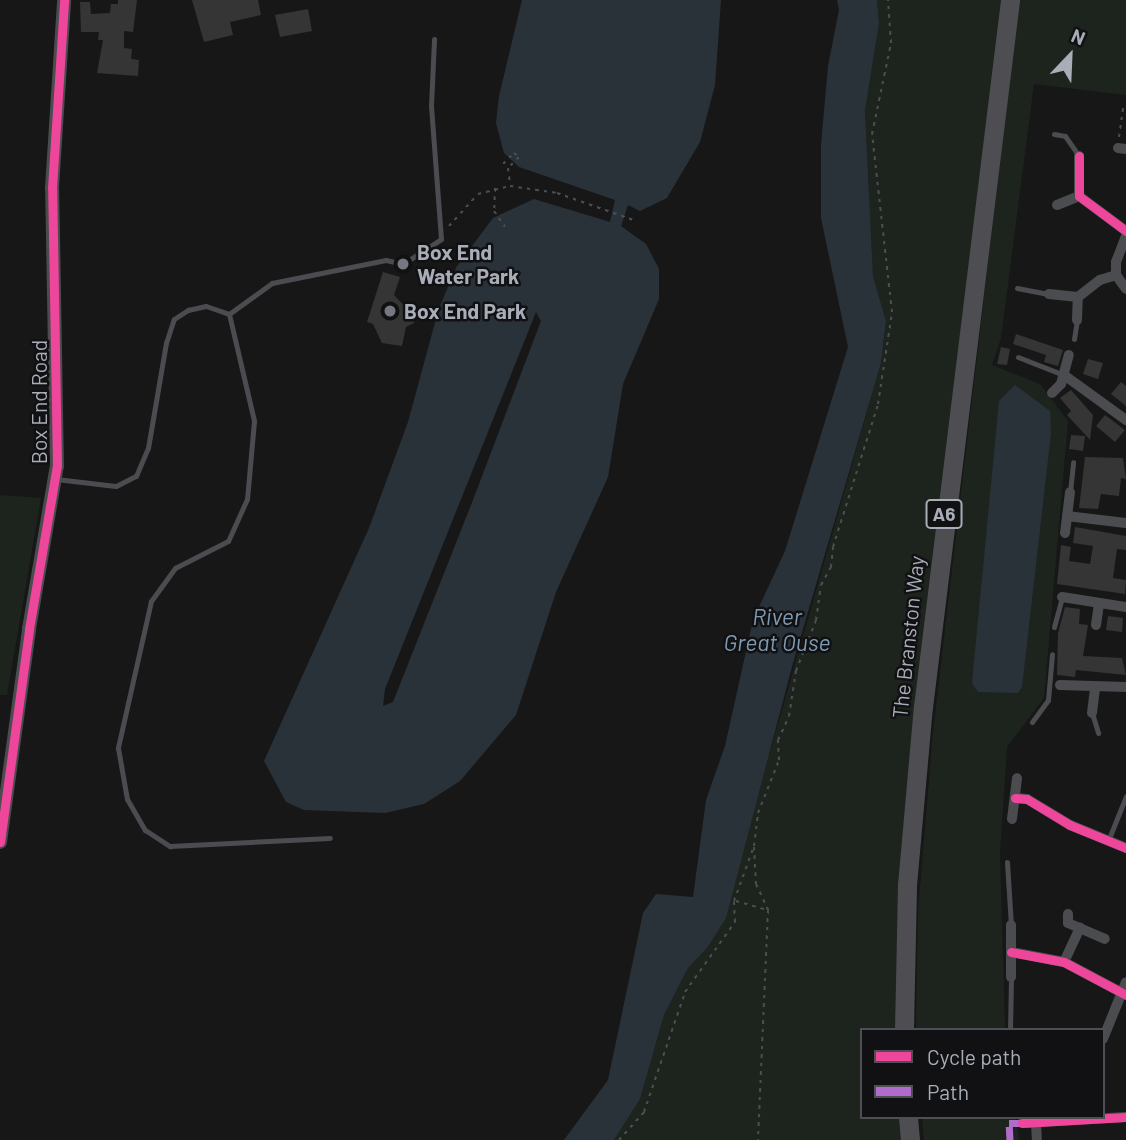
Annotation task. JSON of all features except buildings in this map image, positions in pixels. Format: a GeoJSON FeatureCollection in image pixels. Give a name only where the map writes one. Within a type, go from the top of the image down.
{"type":"FeatureCollection","features":[{"type":"Feature","properties":{"kind":"highway","name":"The Branston Way"},"geometry":{"type":"LineString","coordinates":[[904,1028],[907,885],[923,707],[1010,0]]}},
{"type":"Feature","properties":{"kind":"highway"},"geometry":{"type":"LineString","coordinates":[[908,1119],[910,1140]]}},
{"type":"Feature","properties":{"kind":"street","name":"Box End Road"},"geometry":{"type":"LineString","coordinates":[[0,842],[29,629],[56,479],[59,396],[51,188],[64,0]]}},
{"type":"Feature","properties":{"kind":"street"},"geometry":{"type":"LineString","coordinates":[[1079,156],[1079,196]]}},
{"type":"Feature","properties":{"kind":"street"},"geometry":{"type":"LineString","coordinates":[[1057,205],[1079,196]]}},
{"type":"Feature","properties":{"kind":"street"},"geometry":{"type":"LineString","coordinates":[[1079,196],[1126,234],[1118,250],[1116,275],[1126,289]]}},
{"type":"Feature","properties":{"kind":"street"},"geometry":{"type":"LineString","coordinates":[[1049,294],[1078,297],[1100,280],[1116,275]]}},
{"type":"Feature","properties":{"kind":"street"},"geometry":{"type":"LineString","coordinates":[[1077,320],[1078,297]]}},
{"type":"Feature","properties":{"kind":"street"},"geometry":{"type":"LineString","coordinates":[[1052,393],[1065,375],[1069,355]]}},
{"type":"Feature","properties":{"kind":"street"},"geometry":{"type":"LineString","coordinates":[[1065,375],[1126,420]]}},
{"type":"Feature","properties":{"kind":"street"},"geometry":{"type":"LineString","coordinates":[[1065,533],[1070,492]]}},
{"type":"Feature","properties":{"kind":"street"},"geometry":{"type":"LineString","coordinates":[[1067,516],[1126,523]]}},
{"type":"Feature","properties":{"kind":"street"},"geometry":{"type":"LineString","coordinates":[[1062,597],[1126,607]]}},
{"type":"Feature","properties":{"kind":"street"},"geometry":{"type":"LineString","coordinates":[[1096,625],[1099,603]]}},
{"type":"Feature","properties":{"kind":"street"},"geometry":{"type":"LineString","coordinates":[[1054,685],[1126,687]]}},
{"type":"Feature","properties":{"kind":"street"},"geometry":{"type":"LineString","coordinates":[[1093,713],[1095,688]]}},
{"type":"Feature","properties":{"kind":"street"},"geometry":{"type":"LineString","coordinates":[[1012,819],[1017,778]]}},
{"type":"Feature","properties":{"kind":"street"},"geometry":{"type":"LineString","coordinates":[[1014,798],[1027,799],[1126,848]]}},
{"type":"Feature","properties":{"kind":"street"},"geometry":{"type":"LineString","coordinates":[[1068,914],[1068,923],[1104,939]]}},
{"type":"Feature","properties":{"kind":"street"},"geometry":{"type":"LineString","coordinates":[[1011,925],[1011,977]]}},
{"type":"Feature","properties":{"kind":"street"},"geometry":{"type":"LineString","coordinates":[[1064,962],[1080,928]]}},
{"type":"Feature","properties":{"kind":"street"},"geometry":{"type":"LineString","coordinates":[[1011,952],[1064,962],[1124,989],[1105,1034]]}},
{"type":"Feature","properties":{"kind":"street"},"geometry":{"type":"LineString","coordinates":[[1105,1118],[1126,1117]]}},
{"type":"Feature","properties":{"kind":"street"},"geometry":{"type":"LineString","coordinates":[[1021,1120],[1036,1123],[1090,1119]]}},
{"type":"Feature","properties":{"kind":"street"},"geometry":{"type":"LineString","coordinates":[[1036,1123],[1037,1140]]}},
{"type":"Feature","properties":{"kind":"lane"},"geometry":{"type":"LineString","coordinates":[[229,314],[272,283],[386,260],[403,264],[441,239],[431,106],[434,39]]}},
{"type":"Feature","properties":{"kind":"lane"},"geometry":{"type":"LineString","coordinates":[[1054,134],[1065,136],[1079,156]]}},
{"type":"Feature","properties":{"kind":"lane"},"geometry":{"type":"LineString","coordinates":[[1017,288],[1049,294]]}},
{"type":"Feature","properties":{"kind":"lane"},"geometry":{"type":"LineString","coordinates":[[56,479],[116,486],[136,476],[148,448],[174,319],[205,306],[229,314]]}},
{"type":"Feature","properties":{"kind":"lane"},"geometry":{"type":"LineString","coordinates":[[229,314],[254,421],[247,499],[229,541],[175,568],[151,601],[118,748],[122,774],[127,799],[145,830],[170,846],[330,838]]}},
{"type":"Feature","properties":{"kind":"lane"},"geometry":{"type":"LineString","coordinates":[[1074,339],[1077,320]]}},
{"type":"Feature","properties":{"kind":"lane"},"geometry":{"type":"LineString","coordinates":[[1018,357],[1065,375]]}},
{"type":"Feature","properties":{"kind":"lane"},"geometry":{"type":"LineString","coordinates":[[1070,492],[1073,461]]}},
{"type":"Feature","properties":{"kind":"lane"},"geometry":{"type":"LineString","coordinates":[[1054,627],[1057,603],[1062,597]]}},
{"type":"Feature","properties":{"kind":"lane"},"geometry":{"type":"LineString","coordinates":[[1032,722],[1048,700],[1054,685],[1052,654]]}},
{"type":"Feature","properties":{"kind":"lane"},"geometry":{"type":"LineString","coordinates":[[1093,713],[1098,733]]}},
{"type":"Feature","properties":{"kind":"lane"},"geometry":{"type":"LineString","coordinates":[[1108,841],[1126,796]]}},
{"type":"Feature","properties":{"kind":"lane"},"geometry":{"type":"LineString","coordinates":[[1007,862],[1011,925]]}},
{"type":"Feature","properties":{"kind":"lane"},"geometry":{"type":"LineString","coordinates":[[1010,1028],[1011,977]]}},
{"type":"Feature","properties":{"kind":"path"},"geometry":{"type":"LineString","coordinates":[[758,1140],[768,910],[756,884],[754,846],[758,813],[779,760],[778,740],[789,716],[796,671],[816,620],[821,585],[831,567],[833,547],[878,404],[886,365],[892,312],[872,134],[891,43],[888,0]]}},
{"type":"Feature","properties":{"kind":"path"},"geometry":{"type":"LineString","coordinates":[[1122,148],[1123,107]]}},
{"type":"Feature","properties":{"kind":"path"},"geometry":{"type":"LineString","coordinates":[[503,164],[514,153],[519,157],[508,168],[510,186]]}},
{"type":"Feature","properties":{"kind":"path"},"geometry":{"type":"LineString","coordinates":[[441,239],[468,204],[495,187],[510,186],[557,193],[636,222]]}},
{"type":"Feature","properties":{"kind":"path"},"geometry":{"type":"LineString","coordinates":[[495,187],[494,212],[505,227]]}},
{"type":"Feature","properties":{"kind":"path"},"geometry":{"type":"LineString","coordinates":[[620,1139],[644,1112],[685,992],[735,922],[734,901],[754,846]]}},
{"type":"Feature","properties":{"kind":"path"},"geometry":{"type":"LineString","coordinates":[[734,901],[768,910]]}},
{"type":"Feature","properties":{"kind":"shaded area"},"geometry":{"type":"Polygon","coordinates":[[[877,0],[1004,0],[944,466],[899,1028],[860,1028],[860,1119],[903,1119],[905,1140],[614,1140],[640,1099],[664,1015],[688,968],[707,948],[752,815],[881,363],[886,321],[873,276],[865,111],[879,23],[877,0]]]}},
{"type":"Feature","properties":{"kind":"shaded area"},"geometry":{"type":"Polygon","coordinates":[[[1019,0],[1126,0],[1126,95],[1034,84],[1001,338],[992,365],[1040,384],[1068,421],[1044,698],[1007,747],[1000,853],[1005,1028],[916,1028],[918,911],[933,732],[1019,0]]]}},
{"type":"Feature","properties":{"kind":"shaded area"},"geometry":{"type":"Polygon","coordinates":[[[0,495],[41,498],[7,695],[0,695],[0,495]]]}},
{"type":"Feature","properties":{"kind":"shaded area"},"geometry":{"type":"Polygon","coordinates":[[[922,1119],[1016,1119],[1019,1140],[924,1140],[922,1119]]]}},
{"type":"Feature","properties":{"kind":"water","name":"Box End Park"},"geometry":{"type":"Polygon","coordinates":[[[522,0],[721,0],[715,85],[700,142],[667,198],[640,211],[628,205],[621,226],[646,244],[659,269],[659,299],[623,384],[608,477],[556,592],[516,715],[460,781],[424,804],[385,813],[304,810],[286,802],[264,761],[369,528],[408,422],[439,308],[457,266],[493,218],[534,199],[610,222],[615,200],[519,167],[504,153],[496,123],[499,96],[522,0]],[[536,312],[385,689],[383,706],[393,702],[541,321],[536,312]]]}},
{"type":"Feature","properties":{"kind":"water","name":"River Great Ouse"},"geometry":{"type":"Polygon","coordinates":[[[837,0],[877,0],[879,23],[865,111],[873,276],[886,321],[881,363],[793,663],[726,918],[707,948],[688,968],[664,1015],[640,1099],[614,1140],[564,1140],[608,1080],[643,913],[656,894],[693,897],[706,800],[725,746],[753,620],[785,551],[848,347],[821,218],[821,145],[828,66],[839,10],[837,0]]]}},
{"type":"Feature","properties":{"kind":"water"},"geometry":{"type":"Polygon","coordinates":[[[1015,385],[1050,411],[1051,433],[1022,687],[1018,693],[978,692],[972,683],[999,401],[1015,385]]]}},
{"type":"Feature","properties":{"kind":"marked path"},"geometry":{"type":"LineString","coordinates":[[1010,1140],[1009,1123],[1022,1123]]}},
{"type":"Feature","properties":{"kind":"cycle path"},"geometry":{"type":"LineString","coordinates":[[0,842],[29,629],[57,466],[52,188],[64,0]]}},
{"type":"Feature","properties":{"kind":"cycle path"},"geometry":{"type":"LineString","coordinates":[[1079,156],[1079,196],[1126,231]]}},
{"type":"Feature","properties":{"kind":"cycle path"},"geometry":{"type":"LineString","coordinates":[[1015,798],[1027,799],[1070,825],[1126,848]]}},
{"type":"Feature","properties":{"kind":"cycle path"},"geometry":{"type":"LineString","coordinates":[[1011,952],[1064,962],[1126,995]]}},
{"type":"Feature","properties":{"kind":"cycle path"},"geometry":{"type":"LineString","coordinates":[[1105,1118],[1126,1117]]}},
{"type":"Feature","properties":{"kind":"cycle path"},"geometry":{"type":"LineString","coordinates":[[1022,1123],[1091,1119]]}},
{"type":"Feature","properties":{"kind":"place","name":"Box End Water Park"},"geometry":{"type":"Point","coordinates":[403,264]}},
{"type":"Feature","properties":{"kind":"place","name":"Box End Park"},"geometry":{"type":"Point","coordinates":[390,311]}}]}
